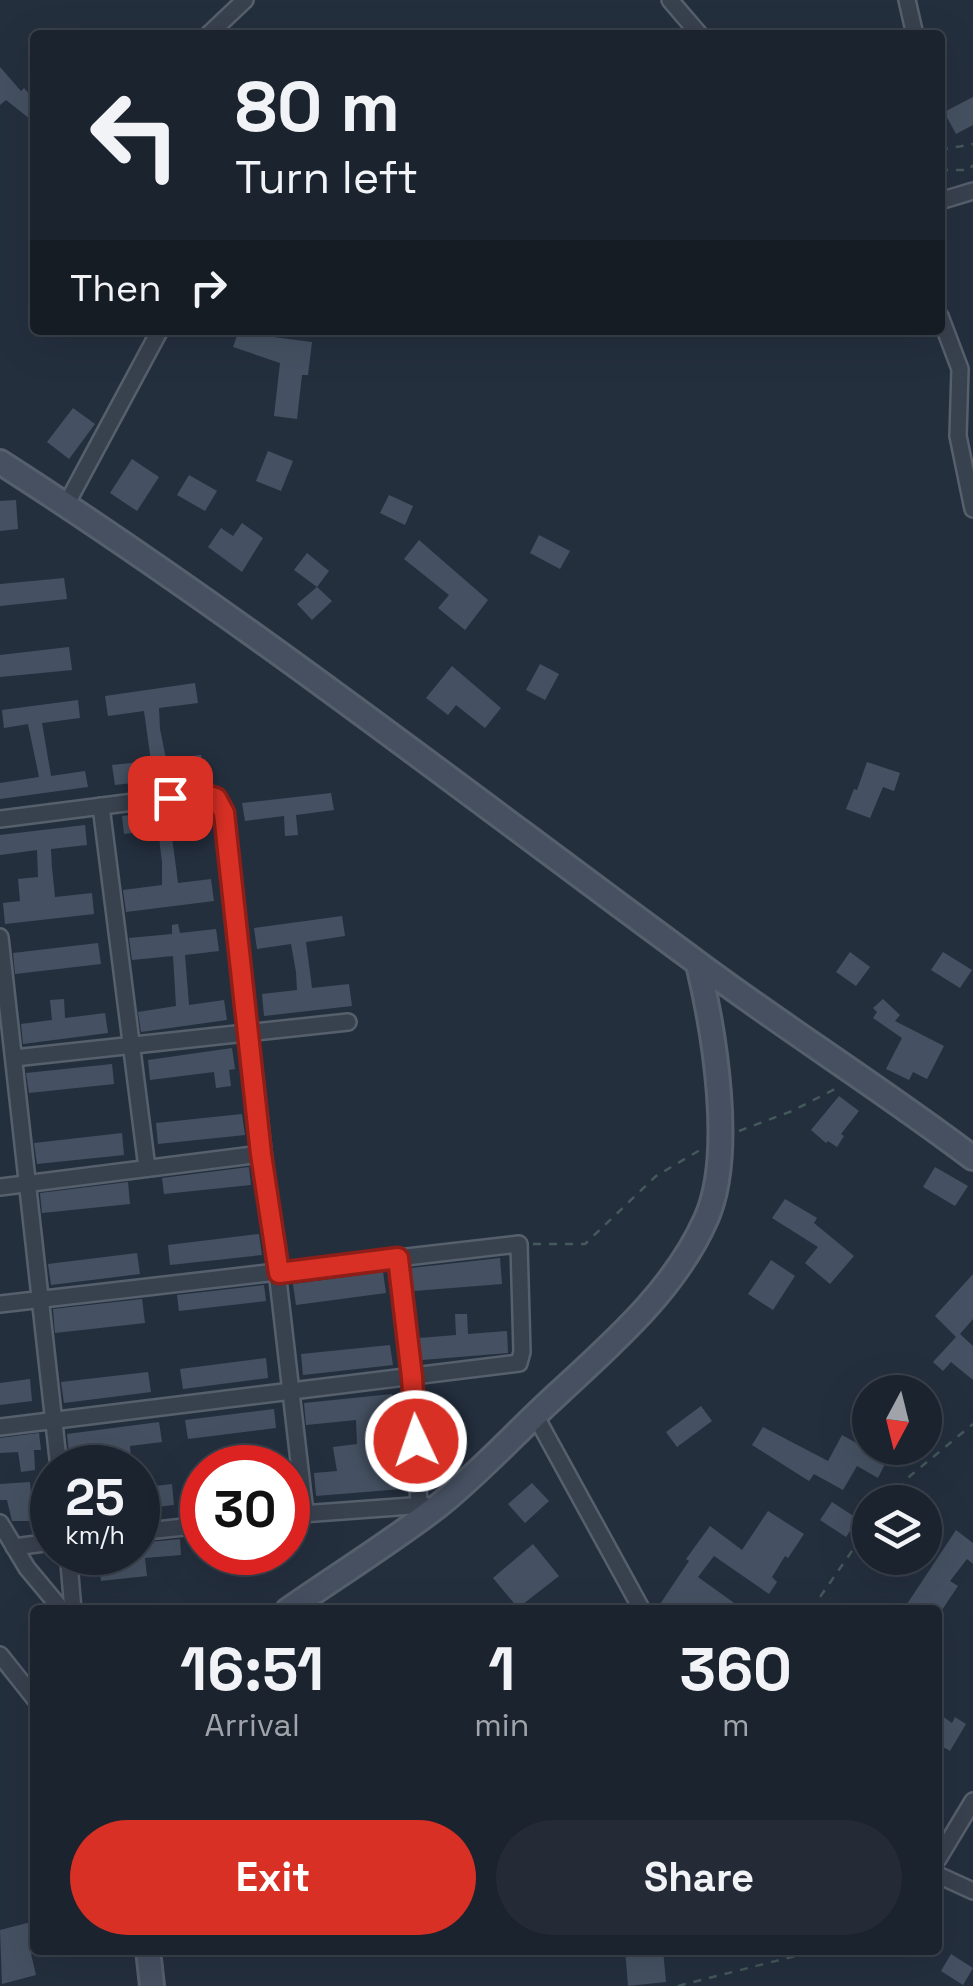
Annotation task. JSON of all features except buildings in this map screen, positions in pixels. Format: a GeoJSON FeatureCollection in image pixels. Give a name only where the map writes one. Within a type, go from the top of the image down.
{"type":"FeatureCollection","features":[{"type":"Feature","properties":{"kind":"main road"},"geometry":{"type":"LineString","coordinates":[[0,462],[398,738],[698,964],[973,1158]]}},
{"type":"Feature","properties":{"kind":"main road"},"geometry":{"type":"LineString","coordinates":[[295,1605],[429,1505],[535,1415],[636,1321],[677,1267],[707,1218],[720,1166],[709,1010],[698,964]]}},
{"type":"Feature","properties":{"kind":"main road"},"geometry":{"type":"LineString","coordinates":[[148,1955],[149,1985]]}},
{"type":"Feature","properties":{"kind":"street"},"geometry":{"type":"LineString","coordinates":[[213,30],[245,0]]}},
{"type":"Feature","properties":{"kind":"street"},"geometry":{"type":"LineString","coordinates":[[670,0],[696,30]]}},
{"type":"Feature","properties":{"kind":"street"},"geometry":{"type":"LineString","coordinates":[[907,0],[914,30]]}},
{"type":"Feature","properties":{"kind":"street"},"geometry":{"type":"LineString","coordinates":[[945,200],[973,191]]}},
{"type":"Feature","properties":{"kind":"street"},"geometry":{"type":"LineString","coordinates":[[945,325],[967,366],[958,436],[973,509]]}},
{"type":"Feature","properties":{"kind":"street"},"geometry":{"type":"LineString","coordinates":[[66,505],[157,335]]}},
{"type":"Feature","properties":{"kind":"street"},"geometry":{"type":"LineString","coordinates":[[0,819],[204,794],[216,798],[224,813],[297,1445]]}},
{"type":"Feature","properties":{"kind":"street"},"geometry":{"type":"LineString","coordinates":[[101,806],[147,1168]]}},
{"type":"Feature","properties":{"kind":"street"},"geometry":{"type":"LineString","coordinates":[[0,938],[57,1445]]}},
{"type":"Feature","properties":{"kind":"street"},"geometry":{"type":"LineString","coordinates":[[14,1058],[348,1022]]}},
{"type":"Feature","properties":{"kind":"street"},"geometry":{"type":"LineString","coordinates":[[0,1188],[261,1154]]}},
{"type":"Feature","properties":{"kind":"street"},"geometry":{"type":"LineString","coordinates":[[0,1304],[519,1244],[519,1364],[0,1427]]}},
{"type":"Feature","properties":{"kind":"street"},"geometry":{"type":"LineString","coordinates":[[310,1512],[429,1505],[398,1258]]}},
{"type":"Feature","properties":{"kind":"street"},"geometry":{"type":"LineString","coordinates":[[535,1415],[639,1605]]}},
{"type":"Feature","properties":{"kind":"street"},"geometry":{"type":"LineString","coordinates":[[0,1523],[27,1568],[58,1605]]}},
{"type":"Feature","properties":{"kind":"street"},"geometry":{"type":"LineString","coordinates":[[14,1547],[30,1545]]}},
{"type":"Feature","properties":{"kind":"street"},"geometry":{"type":"LineString","coordinates":[[70,1575],[73,1605]]}},
{"type":"Feature","properties":{"kind":"street"},"geometry":{"type":"LineString","coordinates":[[0,1656],[30,1694]]}},
{"type":"Feature","properties":{"kind":"street"},"geometry":{"type":"LineString","coordinates":[[942,1852],[973,1801]]}},
{"type":"Feature","properties":{"kind":"street"},"geometry":{"type":"LineString","coordinates":[[942,1877],[973,1891]]}},
{"type":"Feature","properties":{"kind":"path"},"geometry":{"type":"LineString","coordinates":[[945,149],[973,144]]}},
{"type":"Feature","properties":{"kind":"path"},"geometry":{"type":"LineString","coordinates":[[945,170],[969,170],[973,164]]}},
{"type":"Feature","properties":{"kind":"path"},"geometry":{"type":"LineString","coordinates":[[902,1485],[973,1424]]}},
{"type":"Feature","properties":{"kind":"path"},"geometry":{"type":"LineString","coordinates":[[814,1605],[852,1551]]}},
{"type":"Feature","properties":{"kind":"path"},"geometry":{"type":"LineString","coordinates":[[678,1986],[796,1955]]}},
{"type":"Feature","properties":{"kind":"route"},"geometry":{"type":"LineString","coordinates":[[170,798],[204,794],[216,798],[224,813],[261,1154],[279,1273],[398,1258],[416,1441]]}}]}
